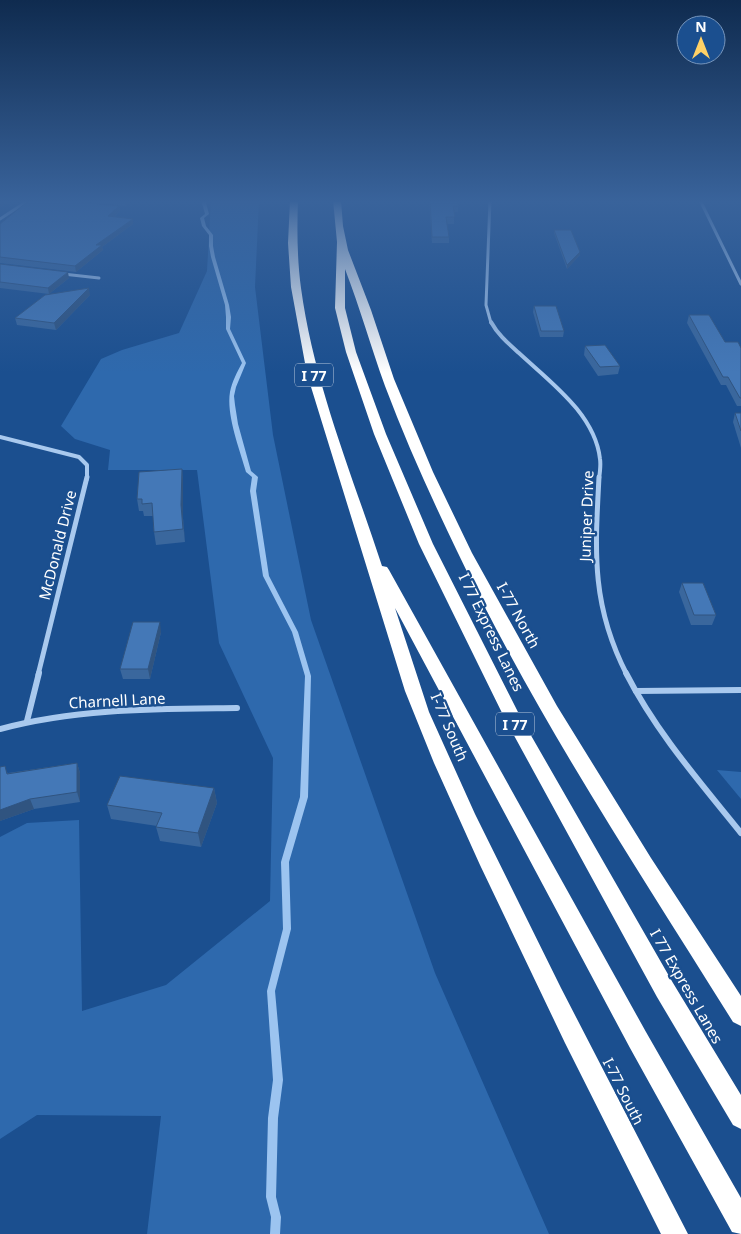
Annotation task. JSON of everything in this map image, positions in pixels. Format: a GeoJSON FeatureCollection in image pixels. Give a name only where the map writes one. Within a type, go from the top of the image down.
{"type":"FeatureCollection","features":[{"type":"Feature","properties":{"kind":"highway","name":"I-77 South"},"geometry":{"type":"LineString","coordinates":[[296,258],[296,274],[311,362],[338,461],[368,544],[402,660],[444,768],[532,952],[675,1234]]}},
{"type":"Feature","properties":{"kind":"highway","name":"I 77 Express Lanes"},"geometry":{"type":"LineString","coordinates":[[341,258],[340,308],[351,352],[380,434],[426,544],[513,719],[665,990],[741,1117]]}},
{"type":"Feature","properties":{"kind":"highway","name":"I-77 North"},"geometry":{"type":"LineString","coordinates":[[346,258],[403,418],[435,491],[471,563],[568,738],[741,1015]]}},
{"type":"Feature","properties":{"kind":"highway","name":"I 77"},"geometry":{"type":"LineString","coordinates":[[368,544],[638,1040],[741,1223]]}},
{"type":"Feature","properties":{"kind":"street","name":"Juniper Drive"},"geometry":{"type":"LineString","coordinates":[[488,258],[486,310],[488,319],[499,333],[575,406],[593,433],[600,459],[596,552],[598,592],[611,640],[636,691],[678,753],[741,833]]}},
{"type":"Feature","properties":{"kind":"street"},"geometry":{"type":"LineString","coordinates":[[728,258],[741,284]]}},
{"type":"Feature","properties":{"kind":"street"},"geometry":{"type":"LineString","coordinates":[[54,273],[100,278]]}},
{"type":"Feature","properties":{"kind":"street","name":"McDonald Drive"},"geometry":{"type":"LineString","coordinates":[[0,437],[79,457],[87,466],[88,473],[27,721]]}},
{"type":"Feature","properties":{"kind":"street"},"geometry":{"type":"LineString","coordinates":[[636,691],[741,690]]}},
{"type":"Feature","properties":{"kind":"street","name":"Charnell Lane"},"geometry":{"type":"LineString","coordinates":[[0,730],[27,721],[52,717],[237,708]]}},
{"type":"Feature","properties":{"kind":"shaded area"},"geometry":{"type":"Polygon","coordinates":[[[208,258],[256,258],[255,287],[273,435],[311,620],[435,973],[549,1234],[147,1234],[161,1116],[37,1115],[0,1139],[0,837],[27,823],[79,820],[82,1011],[166,985],[270,901],[273,758],[219,643],[197,470],[108,470],[110,450],[75,439],[61,426],[101,359],[122,350],[179,333],[207,271],[208,258]]]}},
{"type":"Feature","properties":{"kind":"shaded area"},"geometry":{"type":"Polygon","coordinates":[[[717,770],[741,772],[741,799],[717,770]]]}},
{"type":"Feature","properties":{"kind":"building"},"geometry":{"type":"Polygon","coordinates":[[[5,258],[86,258],[75,266],[5,258]]]}},
{"type":"Feature","properties":{"kind":"building"},"geometry":{"type":"Polygon","coordinates":[[[564,258],[574,258],[567,265],[564,258]]]}},
{"type":"Feature","properties":{"kind":"building"},"geometry":{"type":"Polygon","coordinates":[[[0,264],[68,272],[48,288],[0,282],[0,264]]]}},
{"type":"Feature","properties":{"kind":"building"},"geometry":{"type":"Polygon","coordinates":[[[89,288],[54,323],[15,318],[45,295],[89,288]]]}},
{"type":"Feature","properties":{"kind":"building"},"geometry":{"type":"Polygon","coordinates":[[[534,306],[556,306],[564,331],[541,331],[534,306]]]}},
{"type":"Feature","properties":{"kind":"building"},"geometry":{"type":"Polygon","coordinates":[[[689,315],[709,315],[725,342],[738,342],[741,348],[741,398],[728,377],[723,377],[689,315]]]}},
{"type":"Feature","properties":{"kind":"building"},"geometry":{"type":"Polygon","coordinates":[[[605,345],[620,366],[600,367],[585,346],[605,345]]]}},
{"type":"Feature","properties":{"kind":"building"},"geometry":{"type":"Polygon","coordinates":[[[735,413],[741,413],[741,431],[735,413]]]}},
{"type":"Feature","properties":{"kind":"building"},"geometry":{"type":"Polygon","coordinates":[[[182,469],[181,505],[183,529],[154,532],[152,503],[142,504],[142,499],[137,499],[139,472],[182,469]]]}},
{"type":"Feature","properties":{"kind":"building"},"geometry":{"type":"Polygon","coordinates":[[[682,583],[703,583],[716,615],[694,615],[682,583]]]}},
{"type":"Feature","properties":{"kind":"building"},"geometry":{"type":"Polygon","coordinates":[[[133,622],[160,622],[148,669],[120,669],[133,622]]]}},
{"type":"Feature","properties":{"kind":"building"},"geometry":{"type":"Polygon","coordinates":[[[77,763],[77,792],[30,799],[0,810],[0,767],[5,766],[7,774],[77,763]]]}},
{"type":"Feature","properties":{"kind":"building"},"geometry":{"type":"Polygon","coordinates":[[[120,776],[214,788],[198,833],[156,827],[162,813],[107,805],[120,776]]]}},
{"type":"Feature","properties":{"kind":"waterway"},"geometry":{"type":"LineString","coordinates":[[213,258],[227,305],[228,329],[244,363],[236,379],[232,405],[235,424],[249,472],[255,477],[253,491],[266,576],[295,632],[308,676],[304,797],[285,862],[287,929],[271,991],[278,1080],[273,1118],[271,1197],[276,1217],[275,1234]]}}]}
